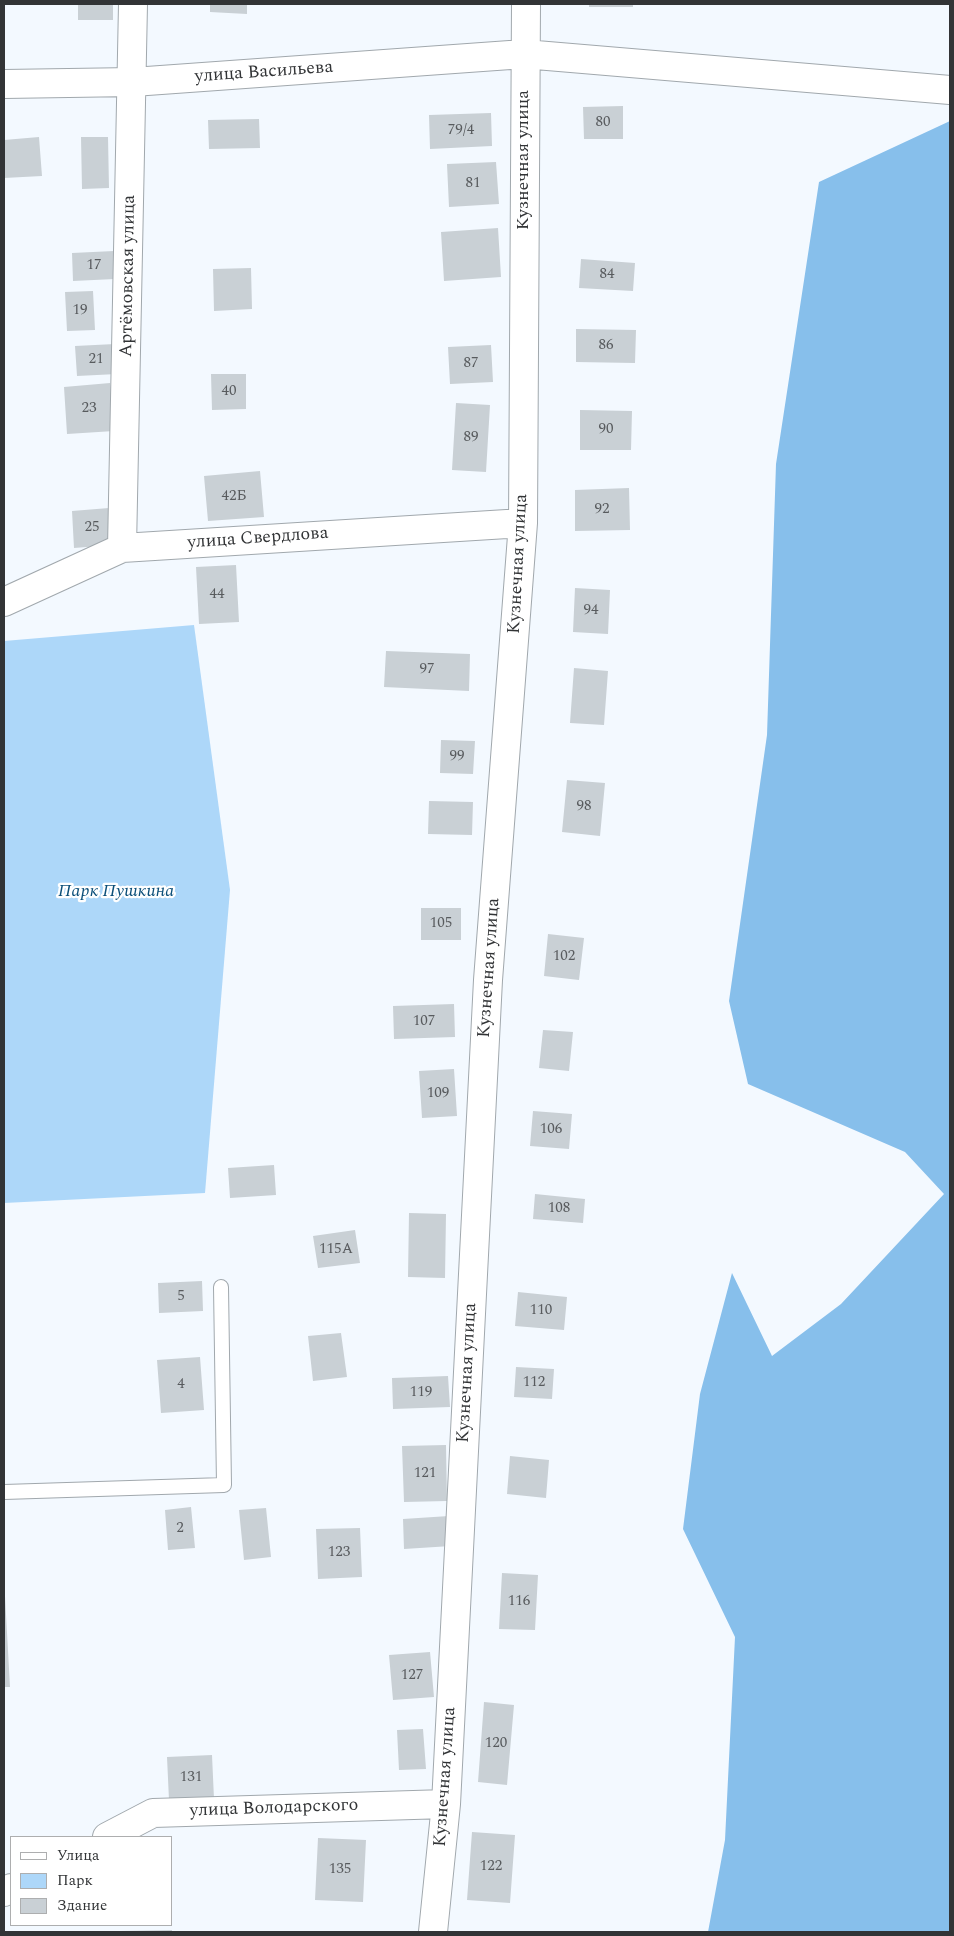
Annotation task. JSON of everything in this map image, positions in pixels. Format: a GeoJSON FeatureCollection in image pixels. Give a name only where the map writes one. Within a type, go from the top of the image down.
{"type":"FeatureCollection","features":[{"type":"Feature","properties":{"kind":"street","name":"Артёмовская улица"},"geometry":{"type":"LineString","coordinates":[[122,548],[133,82],[133,4]]}},
{"type":"Feature","properties":{"kind":"street","name":"Кузнечная улица"},"geometry":{"type":"LineString","coordinates":[[433,1932],[446,1804],[488,980],[523,523],[524,54],[526,4]]}},
{"type":"Feature","properties":{"kind":"street","name":"улица Васильева"},"geometry":{"type":"LineString","coordinates":[[4,84],[133,82],[524,54],[950,90]]}},
{"type":"Feature","properties":{"kind":"street","name":"улица Свердлова"},"geometry":{"type":"LineString","coordinates":[[4,602],[122,548],[523,523]]}},
{"type":"Feature","properties":{"kind":"street","name":"улица Володарского"},"geometry":{"type":"LineString","coordinates":[[109,1836],[153,1813],[446,1804]]}},
{"type":"Feature","properties":{"kind":"lane"},"geometry":{"type":"LineString","coordinates":[[4,1492],[224,1485],[222,1288]]}},
{"type":"Feature","properties":{"kind":"green space","name":"Парк Пушкина"},"geometry":{"type":"Polygon","coordinates":[[[194,625],[230,890],[205,1193],[4,1203],[4,641],[194,625]]]}},
{"type":"Feature","properties":{"kind":"shaded area"},"geometry":{"type":"Polygon","coordinates":[[[950,121],[950,1932],[708,1932],[725,1840],[735,1637],[683,1529],[700,1394],[732,1273],[772,1356],[841,1304],[944,1194],[905,1152],[748,1084],[729,1001],[767,735],[776,464],[819,182],[950,121]]]}},
{"type":"Feature","properties":{"kind":"building"},"geometry":{"type":"Polygon","coordinates":[[[78,4],[113,4],[113,20],[78,20],[78,4]]]}},
{"type":"Feature","properties":{"kind":"building"},"geometry":{"type":"Polygon","coordinates":[[[210,4],[247,4],[247,14],[210,12],[210,4]]]}},
{"type":"Feature","properties":{"kind":"building"},"geometry":{"type":"Polygon","coordinates":[[[589,4],[633,4],[633,7],[589,7],[589,4]]]}},
{"type":"Feature","properties":{"kind":"building"},"geometry":{"type":"Polygon","coordinates":[[[623,106],[623,139],[584,139],[583,107],[623,106]]]}},
{"type":"Feature","properties":{"kind":"building"},"geometry":{"type":"Polygon","coordinates":[[[491,113],[492,146],[430,149],[429,115],[491,113]]]}},
{"type":"Feature","properties":{"kind":"building"},"geometry":{"type":"Polygon","coordinates":[[[259,119],[260,148],[209,149],[208,120],[259,119]]]}},
{"type":"Feature","properties":{"kind":"building"},"geometry":{"type":"Polygon","coordinates":[[[39,137],[42,176],[4,178],[4,140],[39,137]]]}},
{"type":"Feature","properties":{"kind":"building"},"geometry":{"type":"Polygon","coordinates":[[[81,137],[108,137],[109,188],[82,189],[81,137]]]}},
{"type":"Feature","properties":{"kind":"building"},"geometry":{"type":"Polygon","coordinates":[[[496,162],[499,204],[449,207],[447,164],[496,162]]]}},
{"type":"Feature","properties":{"kind":"building"},"geometry":{"type":"Polygon","coordinates":[[[498,228],[501,277],[444,281],[441,232],[498,228]]]}},
{"type":"Feature","properties":{"kind":"building"},"geometry":{"type":"Polygon","coordinates":[[[114,251],[115,279],[73,281],[72,253],[114,251]]]}},
{"type":"Feature","properties":{"kind":"building"},"geometry":{"type":"Polygon","coordinates":[[[581,259],[635,263],[633,291],[579,288],[581,259]]]}},
{"type":"Feature","properties":{"kind":"building"},"geometry":{"type":"Polygon","coordinates":[[[251,268],[252,309],[214,311],[213,269],[251,268]]]}},
{"type":"Feature","properties":{"kind":"building"},"geometry":{"type":"Polygon","coordinates":[[[93,291],[95,330],[67,331],[65,292],[93,291]]]}},
{"type":"Feature","properties":{"kind":"building"},"geometry":{"type":"Polygon","coordinates":[[[576,329],[636,330],[635,363],[576,362],[576,329]]]}},
{"type":"Feature","properties":{"kind":"building"},"geometry":{"type":"Polygon","coordinates":[[[115,344],[117,374],[77,376],[75,346],[115,344]]]}},
{"type":"Feature","properties":{"kind":"building"},"geometry":{"type":"Polygon","coordinates":[[[491,345],[493,382],[450,384],[448,347],[491,345]]]}},
{"type":"Feature","properties":{"kind":"building"},"geometry":{"type":"Polygon","coordinates":[[[211,374],[246,374],[246,409],[212,410],[211,374]]]}},
{"type":"Feature","properties":{"kind":"building"},"geometry":{"type":"Polygon","coordinates":[[[110,383],[114,431],[67,434],[64,387],[110,383]]]}},
{"type":"Feature","properties":{"kind":"building"},"geometry":{"type":"Polygon","coordinates":[[[456,403],[490,405],[486,472],[452,470],[456,403]]]}},
{"type":"Feature","properties":{"kind":"building"},"geometry":{"type":"Polygon","coordinates":[[[580,410],[632,411],[631,450],[580,450],[580,410]]]}},
{"type":"Feature","properties":{"kind":"building"},"geometry":{"type":"Polygon","coordinates":[[[260,471],[264,517],[208,521],[204,476],[260,471]]]}},
{"type":"Feature","properties":{"kind":"building"},"geometry":{"type":"Polygon","coordinates":[[[629,488],[630,530],[575,531],[575,490],[629,488]]]}},
{"type":"Feature","properties":{"kind":"building"},"geometry":{"type":"Polygon","coordinates":[[[109,508],[112,545],[74,548],[72,511],[109,508]]]}},
{"type":"Feature","properties":{"kind":"building"},"geometry":{"type":"Polygon","coordinates":[[[236,565],[239,622],[199,624],[196,567],[236,565]]]}},
{"type":"Feature","properties":{"kind":"building"},"geometry":{"type":"Polygon","coordinates":[[[575,588],[610,590],[608,634],[573,632],[575,588]]]}},
{"type":"Feature","properties":{"kind":"building"},"geometry":{"type":"Polygon","coordinates":[[[386,651],[470,654],[469,691],[384,687],[386,651]]]}},
{"type":"Feature","properties":{"kind":"building"},"geometry":{"type":"Polygon","coordinates":[[[574,668],[608,671],[604,725],[570,723],[574,668]]]}},
{"type":"Feature","properties":{"kind":"building"},"geometry":{"type":"Polygon","coordinates":[[[441,740],[475,741],[473,774],[440,773],[441,740]]]}},
{"type":"Feature","properties":{"kind":"building"},"geometry":{"type":"Polygon","coordinates":[[[567,780],[605,783],[600,836],[562,832],[567,780]]]}},
{"type":"Feature","properties":{"kind":"building"},"geometry":{"type":"Polygon","coordinates":[[[429,801],[473,802],[472,835],[428,834],[429,801]]]}},
{"type":"Feature","properties":{"kind":"building"},"geometry":{"type":"Polygon","coordinates":[[[421,908],[461,908],[461,940],[421,940],[421,908]]]}},
{"type":"Feature","properties":{"kind":"building"},"geometry":{"type":"Polygon","coordinates":[[[548,934],[584,938],[579,980],[544,976],[548,934]]]}},
{"type":"Feature","properties":{"kind":"building"},"geometry":{"type":"Polygon","coordinates":[[[454,1004],[455,1037],[394,1039],[393,1006],[454,1004]]]}},
{"type":"Feature","properties":{"kind":"building"},"geometry":{"type":"Polygon","coordinates":[[[543,1030],[573,1032],[569,1071],[539,1068],[543,1030]]]}},
{"type":"Feature","properties":{"kind":"building"},"geometry":{"type":"Polygon","coordinates":[[[454,1069],[457,1116],[422,1118],[419,1071],[454,1069]]]}},
{"type":"Feature","properties":{"kind":"building"},"geometry":{"type":"Polygon","coordinates":[[[533,1111],[572,1114],[569,1149],[530,1146],[533,1111]]]}},
{"type":"Feature","properties":{"kind":"building"},"geometry":{"type":"Polygon","coordinates":[[[274,1165],[276,1195],[230,1198],[228,1168],[274,1165]]]}},
{"type":"Feature","properties":{"kind":"building"},"geometry":{"type":"Polygon","coordinates":[[[535,1194],[585,1199],[583,1223],[533,1219],[535,1194]]]}},
{"type":"Feature","properties":{"kind":"building"},"geometry":{"type":"Polygon","coordinates":[[[409,1213],[446,1214],[445,1278],[408,1277],[409,1213]]]}},
{"type":"Feature","properties":{"kind":"building"},"geometry":{"type":"Polygon","coordinates":[[[355,1230],[360,1263],[318,1268],[313,1236],[355,1230]]]}},
{"type":"Feature","properties":{"kind":"building"},"geometry":{"type":"Polygon","coordinates":[[[202,1281],[203,1311],[159,1313],[158,1283],[202,1281]]]}},
{"type":"Feature","properties":{"kind":"building"},"geometry":{"type":"Polygon","coordinates":[[[518,1292],[567,1297],[564,1330],[515,1326],[518,1292]]]}},
{"type":"Feature","properties":{"kind":"building"},"geometry":{"type":"Polygon","coordinates":[[[341,1333],[347,1377],[313,1381],[308,1336],[341,1333]]]}},
{"type":"Feature","properties":{"kind":"building"},"geometry":{"type":"Polygon","coordinates":[[[200,1357],[204,1410],[161,1413],[157,1360],[200,1357]]]}},
{"type":"Feature","properties":{"kind":"building"},"geometry":{"type":"Polygon","coordinates":[[[516,1367],[554,1369],[552,1399],[514,1397],[516,1367]]]}},
{"type":"Feature","properties":{"kind":"building"},"geometry":{"type":"Polygon","coordinates":[[[448,1376],[450,1407],[393,1409],[392,1378],[448,1376]]]}},
{"type":"Feature","properties":{"kind":"building"},"geometry":{"type":"Polygon","coordinates":[[[446,1445],[447,1501],[404,1502],[402,1446],[446,1445]]]}},
{"type":"Feature","properties":{"kind":"building"},"geometry":{"type":"Polygon","coordinates":[[[510,1456],[549,1460],[546,1498],[507,1494],[510,1456]]]}},
{"type":"Feature","properties":{"kind":"building"},"geometry":{"type":"Polygon","coordinates":[[[191,1507],[195,1548],[168,1550],[165,1510],[191,1507]]]}},
{"type":"Feature","properties":{"kind":"building"},"geometry":{"type":"Polygon","coordinates":[[[266,1508],[271,1557],[244,1560],[239,1510],[266,1508]]]}},
{"type":"Feature","properties":{"kind":"building"},"geometry":{"type":"Polygon","coordinates":[[[449,1516],[451,1546],[404,1549],[403,1519],[449,1516]]]}},
{"type":"Feature","properties":{"kind":"building"},"geometry":{"type":"Polygon","coordinates":[[[360,1528],[362,1577],[318,1579],[316,1529],[360,1528]]]}},
{"type":"Feature","properties":{"kind":"building"},"geometry":{"type":"Polygon","coordinates":[[[502,1573],[538,1575],[535,1630],[499,1629],[502,1573]]]}},
{"type":"Feature","properties":{"kind":"building"},"geometry":{"type":"Polygon","coordinates":[[[4,1578],[10,1687],[4,1687],[4,1578]]]}},
{"type":"Feature","properties":{"kind":"building"},"geometry":{"type":"Polygon","coordinates":[[[430,1652],[434,1697],[393,1700],[389,1655],[430,1652]]]}},
{"type":"Feature","properties":{"kind":"building"},"geometry":{"type":"Polygon","coordinates":[[[484,1702],[514,1705],[507,1785],[478,1782],[484,1702]]]}},
{"type":"Feature","properties":{"kind":"building"},"geometry":{"type":"Polygon","coordinates":[[[423,1729],[426,1769],[399,1770],[397,1730],[423,1729]]]}},
{"type":"Feature","properties":{"kind":"building"},"geometry":{"type":"Polygon","coordinates":[[[212,1755],[214,1799],[169,1800],[167,1757],[212,1755]]]}},
{"type":"Feature","properties":{"kind":"building"},"geometry":{"type":"Polygon","coordinates":[[[472,1832],[515,1835],[510,1903],[467,1900],[472,1832]]]}},
{"type":"Feature","properties":{"kind":"building"},"geometry":{"type":"Polygon","coordinates":[[[318,1838],[366,1840],[363,1902],[315,1900],[318,1838]]]}},
{"type":"Feature","properties":{"kind":"building"},"geometry":{"type":"Polygon","coordinates":[[[172,1930],[172,1932],[120,1932],[120,1931],[172,1930]]]}}]}
